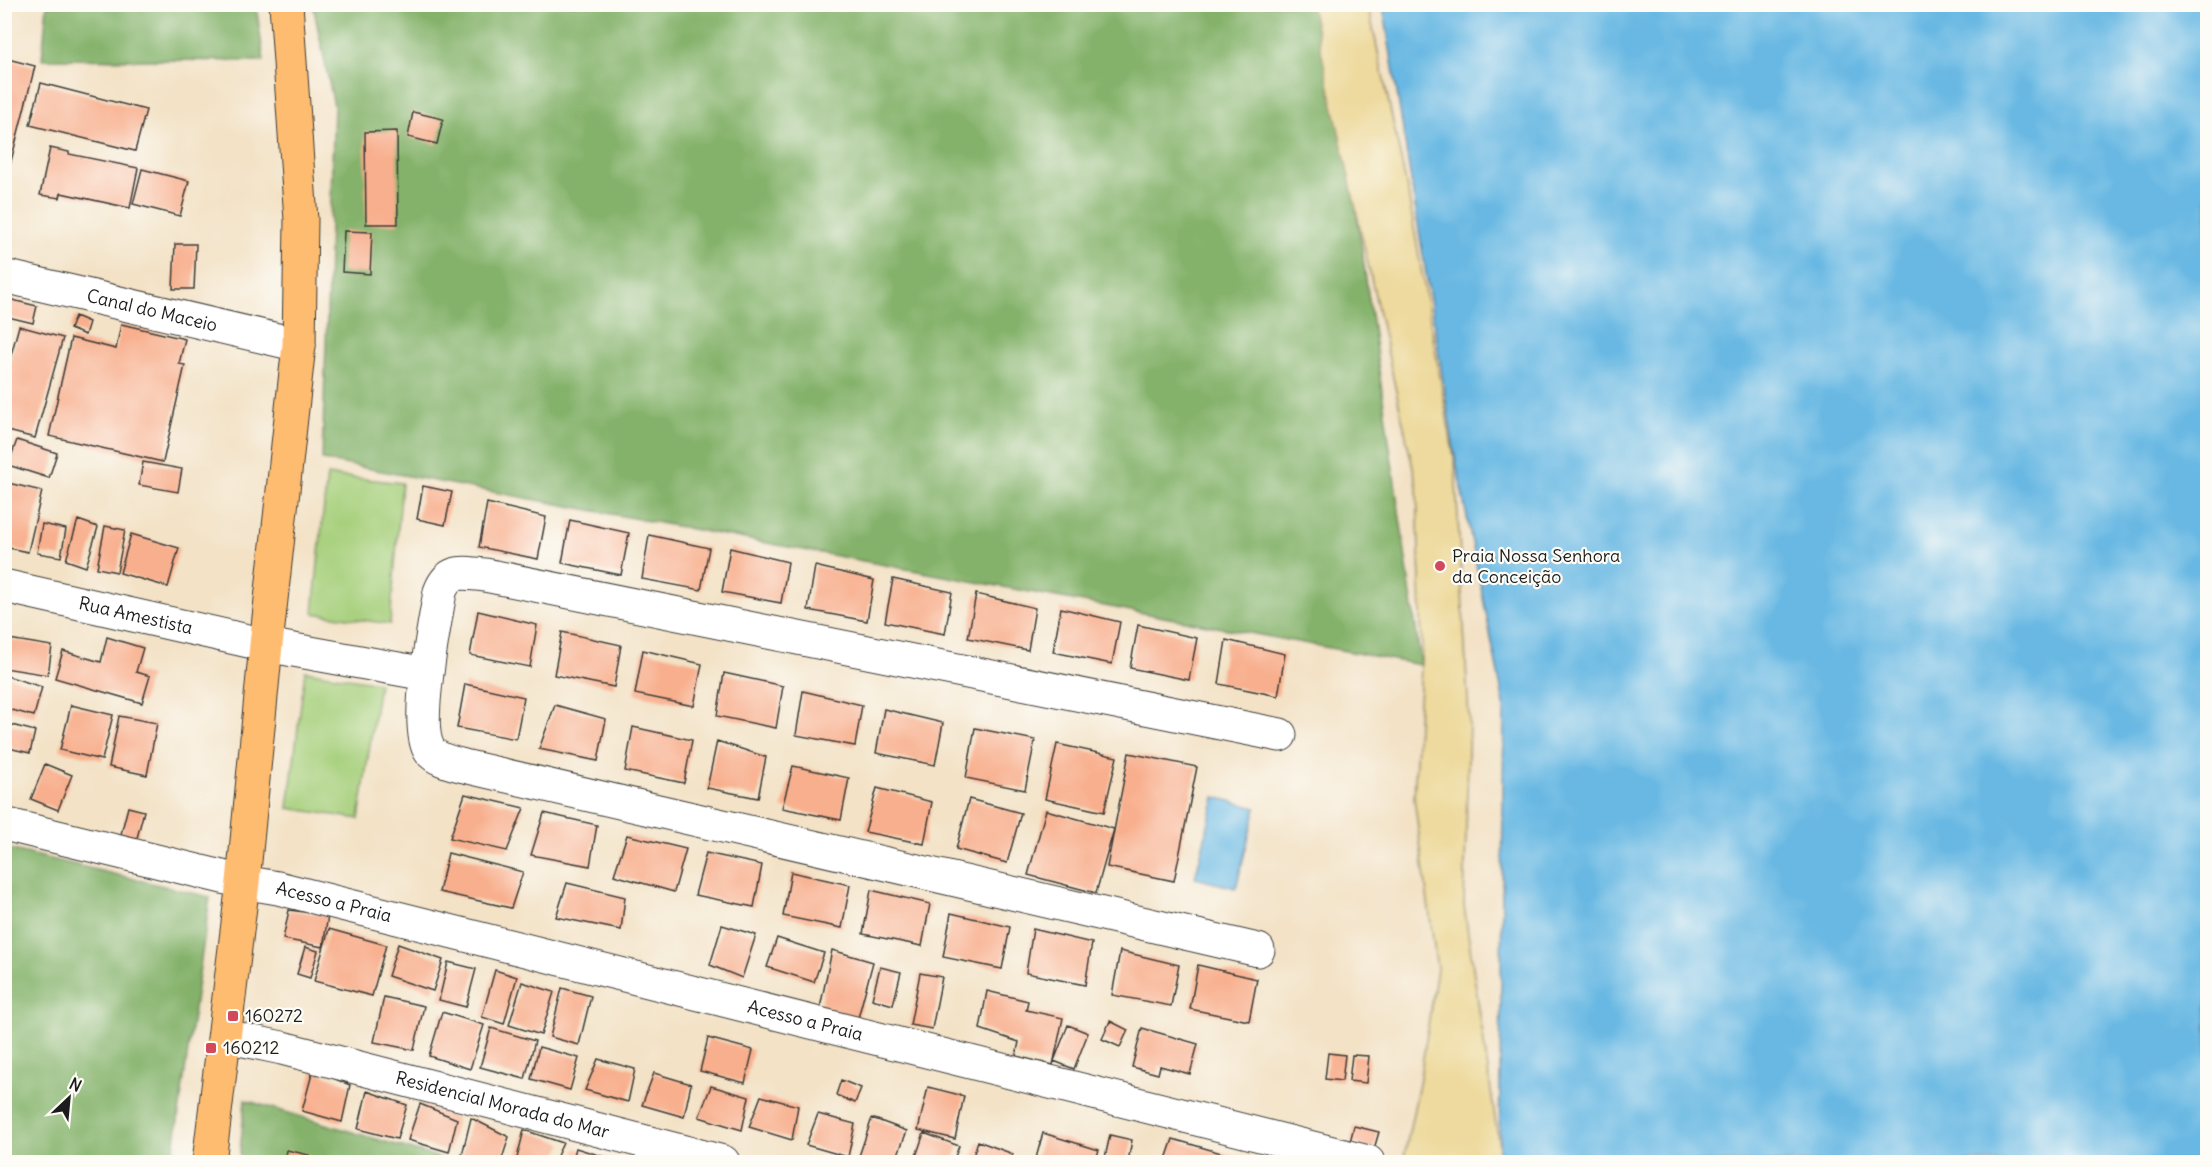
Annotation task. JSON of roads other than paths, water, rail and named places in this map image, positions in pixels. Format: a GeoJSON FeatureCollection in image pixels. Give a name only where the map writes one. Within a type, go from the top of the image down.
{"type":"FeatureCollection","features":[{"type":"Feature","properties":{"kind":"main road"},"geometry":{"type":"LineString","coordinates":[[209,1162],[243,882],[299,345],[301,220],[286,4]]}},
{"type":"Feature","properties":{"kind":"street","name":"Canal do Maceio"},"geometry":{"type":"LineString","coordinates":[[4,276],[299,345]]}},
{"type":"Feature","properties":{"kind":"street"},"geometry":{"type":"LineString","coordinates":[[1258,950],[464,766],[442,759],[430,750],[427,739],[424,718],[426,674],[443,582],[451,574],[462,573],[485,575],[1280,735]]}},
{"type":"Feature","properties":{"kind":"street","name":"Rua Amestista"},"geometry":{"type":"LineString","coordinates":[[4,586],[266,645],[426,674]]}},
{"type":"Feature","properties":{"kind":"street","name":"Acesso a Praia"},"geometry":{"type":"LineString","coordinates":[[4,824],[243,882],[278,888],[1368,1162]]}},
{"type":"Feature","properties":{"kind":"street","name":"Residencial Morada do Mar"},"geometry":{"type":"LineString","coordinates":[[225,1036],[282,1048],[723,1162]]}},
{"type":"Feature","properties":{"kind":"water"},"geometry":{"type":"Polygon","coordinates":[[[1383,5],[2207,5],[2207,1162],[1499,1162],[1504,704],[1456,462],[1383,5]]]}},
{"type":"Feature","properties":{"kind":"water"},"geometry":{"type":"Polygon","coordinates":[[[1215,797],[1256,808],[1236,888],[1195,878],[1215,797]]]}},
{"type":"Feature","properties":{"kind":"place","name":"Praia Nossa Senhora da Conceição"},"geometry":{"type":"Point","coordinates":[1440,566]}},
{"type":"Feature","properties":{"kind":"place","name":"160272"},"geometry":{"type":"Point","coordinates":[233,1016]}},
{"type":"Feature","properties":{"kind":"place","name":"160212"},"geometry":{"type":"Point","coordinates":[211,1048]}}]}
